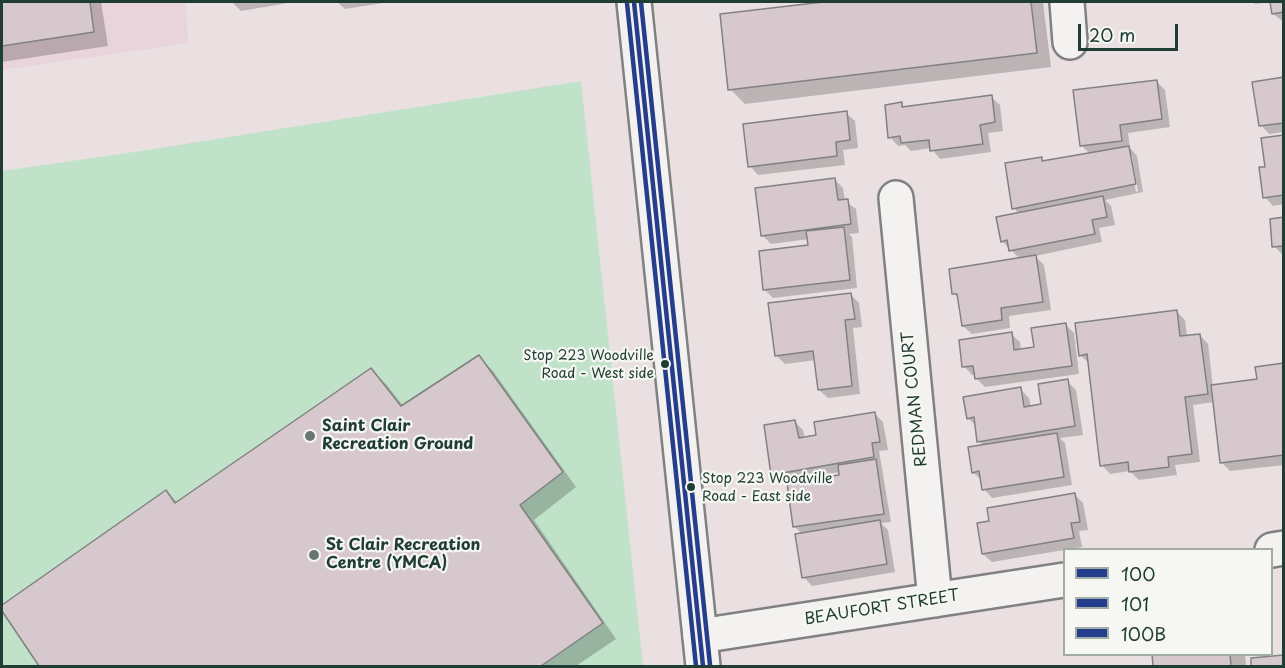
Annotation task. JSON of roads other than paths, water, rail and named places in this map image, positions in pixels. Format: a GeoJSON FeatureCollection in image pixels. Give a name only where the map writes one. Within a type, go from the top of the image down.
{"type":"FeatureCollection","features":[{"type":"Feature","properties":{"kind":"street"},"geometry":{"type":"LineString","coordinates":[[634,2],[701,651]]}},
{"type":"Feature","properties":{"kind":"street"},"geometry":{"type":"LineString","coordinates":[[1067,2],[1070,42]]}},
{"type":"Feature","properties":{"kind":"street","name":"REDMAN COURT"},"geometry":{"type":"LineString","coordinates":[[896,198],[935,600]]}},
{"type":"Feature","properties":{"kind":"street","name":"BEAUFORT STREET"},"geometry":{"type":"LineString","coordinates":[[701,651],[935,600],[1063,580]]}},
{"type":"Feature","properties":{"kind":"place","name":"Stop 223 Woodville Road - West side"},"geometry":{"type":"Point","coordinates":[665,364]}},
{"type":"Feature","properties":{"kind":"place","name":"Saint Clair Recreation Ground"},"geometry":{"type":"Point","coordinates":[310,436]}},
{"type":"Feature","properties":{"kind":"place","name":"Stop 223 Woodville Road - East side"},"geometry":{"type":"Point","coordinates":[691,487]}},
{"type":"Feature","properties":{"kind":"place","name":"St Clair Recreation Centre (YMCA)"},"geometry":{"type":"Point","coordinates":[314,555]}}]}
